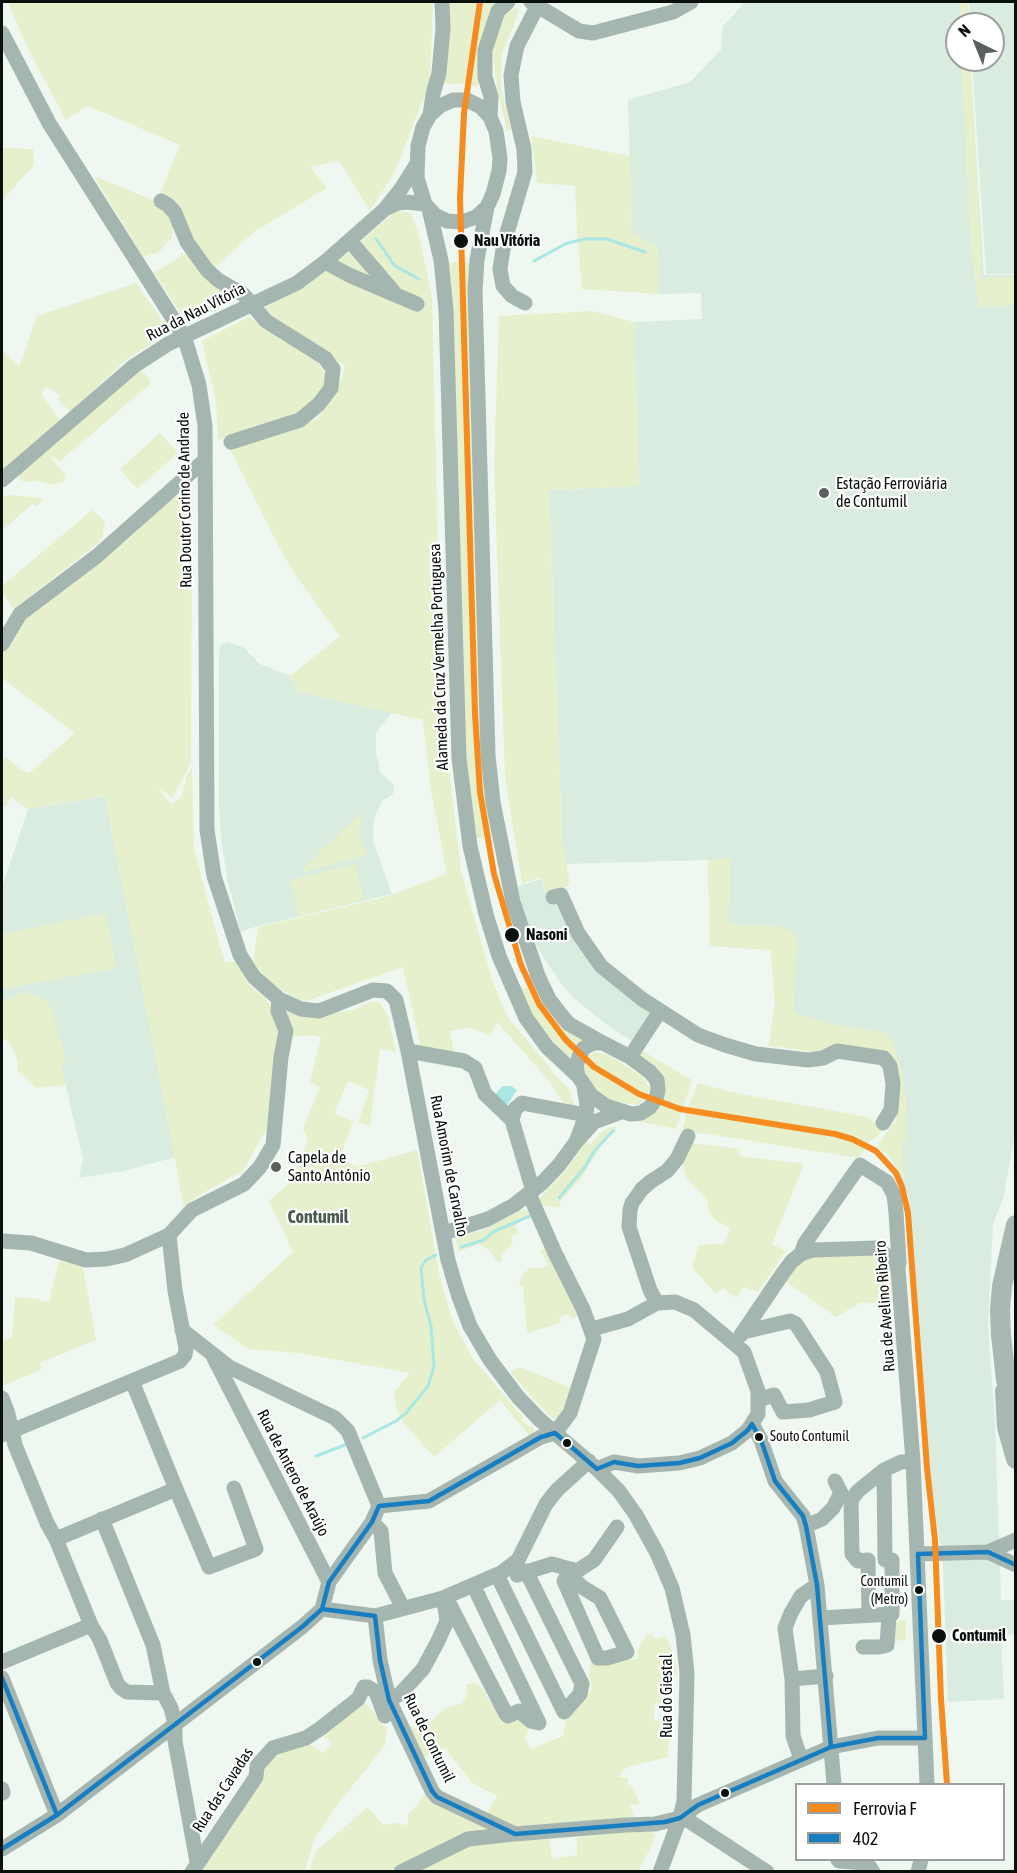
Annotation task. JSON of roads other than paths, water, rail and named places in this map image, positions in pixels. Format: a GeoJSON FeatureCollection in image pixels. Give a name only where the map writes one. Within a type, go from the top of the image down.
{"type":"FeatureCollection","features":[{"type":"Feature","properties":{"kind":"main road"},"geometry":{"type":"LineString","coordinates":[[1016,1225],[1002,1286],[1001,1335],[1016,1408]]}},
{"type":"Feature","properties":{"kind":"main road"},"geometry":{"type":"LineString","coordinates":[[1009,1375],[1004,1398],[1007,1427],[1016,1459]]}},
{"type":"Feature","properties":{"kind":"street"},"geometry":{"type":"LineString","coordinates":[[442,2],[443,28],[439,73],[430,115],[420,134],[416,165],[417,178],[427,206],[435,215],[447,221],[462,222],[476,217],[487,207]]}},
{"type":"Feature","properties":{"kind":"street"},"geometry":{"type":"LineString","coordinates":[[490,117],[491,97],[485,77],[485,50],[498,11],[508,2]]}},
{"type":"Feature","properties":{"kind":"street"},"geometry":{"type":"LineString","coordinates":[[525,303],[512,296],[503,286],[500,269],[504,243],[525,172],[525,149],[513,102],[511,75],[517,46],[535,3],[579,31],[593,33],[674,12],[691,2]]}},
{"type":"Feature","properties":{"kind":"street","name":"Rua Doutor Corino de Andrade"},"geometry":{"type":"LineString","coordinates":[[2,33],[45,117],[184,336],[199,385],[205,426],[207,830],[214,876],[240,955],[254,977],[279,999]]}},
{"type":"Feature","properties":{"kind":"street"},"geometry":{"type":"LineString","coordinates":[[439,73],[444,90],[460,100],[481,106],[490,117],[496,131],[500,158],[493,194],[487,207],[477,260],[475,291],[488,744],[493,802],[516,914],[538,976],[549,999],[562,1016],[569,1024],[630,1057],[650,1072],[657,1080],[658,1089],[656,1099],[650,1107],[641,1113],[631,1114],[606,1106],[581,1082]]}},
{"type":"Feature","properties":{"kind":"street"},"geometry":{"type":"LineString","coordinates":[[430,115],[440,106],[481,90],[485,77]]}},
{"type":"Feature","properties":{"kind":"street","name":"Rua da Nau Vitória"},"geometry":{"type":"LineString","coordinates":[[2,480],[134,366],[168,344],[297,283],[325,262],[385,209],[416,165]]}},
{"type":"Feature","properties":{"kind":"street"},"geometry":{"type":"LineString","coordinates":[[160,201],[168,205],[175,213],[187,242],[207,270],[218,280],[244,295],[266,321],[325,357],[333,369],[332,388],[319,404],[300,420],[231,442]]}},
{"type":"Feature","properties":{"kind":"street"},"geometry":{"type":"LineString","coordinates":[[385,209],[406,202],[427,206]]}},
{"type":"Feature","properties":{"kind":"street","name":"Alameda da Cruz Vermelha Portuguesa"},"geometry":{"type":"LineString","coordinates":[[427,206],[441,260],[446,310],[459,758],[470,846],[493,936],[526,1017],[547,1047],[581,1082]]}},
{"type":"Feature","properties":{"kind":"street"},"geometry":{"type":"LineString","coordinates":[[350,242],[397,295]]}},
{"type":"Feature","properties":{"kind":"street"},"geometry":{"type":"LineString","coordinates":[[325,262],[349,275],[417,304]]}},
{"type":"Feature","properties":{"kind":"street"},"geometry":{"type":"LineString","coordinates":[[2,644],[20,614],[97,556],[205,460]]}},
{"type":"Feature","properties":{"kind":"street"},"geometry":{"type":"LineString","coordinates":[[553,897],[561,895],[578,933],[601,966],[622,985],[698,1035],[725,1046],[808,1060],[823,1058],[837,1051],[884,1058],[890,1066],[893,1084],[891,1110],[883,1123]]}},
{"type":"Feature","properties":{"kind":"street","name":"Rua Amorim de Carvalho"},"geometry":{"type":"LineString","coordinates":[[279,999],[301,1009],[319,1011],[373,990],[387,991],[396,1000],[448,1260],[458,1294],[474,1333],[518,1396],[555,1433],[593,1465]]}},
{"type":"Feature","properties":{"kind":"street"},"geometry":{"type":"LineString","coordinates":[[2,1241],[31,1242],[86,1260],[125,1255],[169,1235],[192,1210],[244,1184],[267,1157],[273,1145],[281,1057],[286,1031],[278,1011],[279,999]]}},
{"type":"Feature","properties":{"kind":"street"},"geometry":{"type":"LineString","coordinates":[[630,1057],[660,1011]]}},
{"type":"Feature","properties":{"kind":"street"},"geometry":{"type":"LineString","coordinates":[[576,1142],[586,1115],[587,1105],[576,1066],[580,1054],[593,1043],[603,1043]]}},
{"type":"Feature","properties":{"kind":"street"},"geometry":{"type":"LineString","coordinates":[[408,1051],[471,1063],[476,1068],[485,1094],[512,1120]]}},
{"type":"Feature","properties":{"kind":"street"},"geometry":{"type":"LineString","coordinates":[[380,1506],[429,1502],[541,1437],[555,1433],[570,1413],[594,1339],[592,1329],[531,1193],[512,1120],[515,1109],[522,1102],[586,1115]]}},
{"type":"Feature","properties":{"kind":"street"},"geometry":{"type":"LineString","coordinates":[[444,1233],[488,1220],[531,1193],[559,1166],[594,1122],[621,1112]]}},
{"type":"Feature","properties":{"kind":"street"},"geometry":{"type":"LineString","coordinates":[[657,1303],[650,1290],[629,1227],[630,1210],[642,1189],[667,1171],[677,1159],[688,1136]]}},
{"type":"Feature","properties":{"kind":"street","name":"Rua de Avelino Ribeiro"},"geometry":{"type":"LineString","coordinates":[[801,1254],[806,1243],[860,1164],[882,1178],[894,1194],[898,1240],[898,1269],[913,1461],[927,1783]]}},
{"type":"Feature","properties":{"kind":"street"},"geometry":{"type":"LineString","coordinates":[[7,1432],[180,1361],[185,1355],[186,1348],[175,1291],[169,1235]]}},
{"type":"Feature","properties":{"kind":"street"},"geometry":{"type":"LineString","coordinates":[[739,1337],[783,1273],[801,1254],[813,1250],[876,1248],[892,1260],[898,1269]]}},
{"type":"Feature","properties":{"kind":"street"},"geometry":{"type":"LineString","coordinates":[[592,1329],[628,1319],[657,1303],[675,1302],[694,1310],[730,1341],[790,1322],[796,1324],[827,1372],[835,1402],[809,1410],[783,1412],[774,1395],[758,1400]]}},
{"type":"Feature","properties":{"kind":"street"},"geometry":{"type":"LineString","coordinates":[[2,1849],[57,1815],[302,1627],[322,1609],[329,1582],[372,1522],[380,1506],[348,1431],[335,1418],[229,1367],[182,1330]]}},
{"type":"Feature","properties":{"kind":"street"},"geometry":{"type":"LineString","coordinates":[[446,1603],[501,1573],[518,1560],[546,1504],[557,1490],[593,1465],[614,1462],[638,1466],[679,1463],[700,1458],[732,1443],[748,1431],[758,1414],[758,1391],[752,1368],[739,1337]]}},
{"type":"Feature","properties":{"kind":"street","name":"Rua de Antero de Araújo"},"geometry":{"type":"LineString","coordinates":[[213,1356],[329,1582]]}},
{"type":"Feature","properties":{"kind":"street"},"geometry":{"type":"LineString","coordinates":[[132,1381],[208,1567],[256,1549],[234,1488]]}},
{"type":"Feature","properties":{"kind":"street"},"geometry":{"type":"LineString","coordinates":[[2,1398],[7,1432],[15,1445],[46,1523],[56,1539],[117,1683],[127,1692],[163,1693]]}},
{"type":"Feature","properties":{"kind":"street"},"geometry":{"type":"LineString","coordinates":[[752,1424],[761,1440],[776,1481],[803,1516],[806,1526],[817,1585],[834,1783]]}},
{"type":"Feature","properties":{"kind":"street"},"geometry":{"type":"LineString","coordinates":[[913,1461],[902,1462],[884,1470],[858,1491],[851,1500],[852,1554],[858,1561],[888,1560],[939,1553],[994,1552],[1016,1540]]}},
{"type":"Feature","properties":{"kind":"street","name":"Rua do Giestal"},"geometry":{"type":"LineString","coordinates":[[593,1465],[618,1491],[636,1515],[657,1553],[672,1588],[681,1626],[687,1673],[684,1801],[660,1872]]}},
{"type":"Feature","properties":{"kind":"street"},"geometry":{"type":"LineString","coordinates":[[820,1618],[889,1615],[894,1612],[888,1560],[884,1470]]}},
{"type":"Feature","properties":{"kind":"street"},"geometry":{"type":"LineString","coordinates":[[806,1526],[822,1519],[833,1508],[841,1493],[835,1481]]}},
{"type":"Feature","properties":{"kind":"street"},"geometry":{"type":"LineString","coordinates":[[56,1539],[176,1489]]}},
{"type":"Feature","properties":{"kind":"street"},"geometry":{"type":"LineString","coordinates":[[102,1519],[153,1645],[163,1693],[171,1708],[195,1867]]}},
{"type":"Feature","properties":{"kind":"street"},"geometry":{"type":"LineString","coordinates":[[372,1522],[381,1531],[385,1573],[403,1608]]}},
{"type":"Feature","properties":{"kind":"street"},"geometry":{"type":"LineString","coordinates":[[322,1609],[375,1616],[403,1608],[446,1603],[477,1593],[526,1571],[552,1564],[570,1572],[582,1587],[600,1598],[627,1652],[607,1658],[598,1658],[564,1581],[570,1572],[594,1560],[617,1527]]}},
{"type":"Feature","properties":{"kind":"street"},"geometry":{"type":"LineString","coordinates":[[994,1552],[1016,1565]]}},
{"type":"Feature","properties":{"kind":"street"},"geometry":{"type":"LineString","coordinates":[[868,1560],[869,1615]]}},
{"type":"Feature","properties":{"kind":"street"},"geometry":{"type":"LineString","coordinates":[[446,1603],[506,1714],[508,1716],[519,1712],[531,1721],[539,1723],[564,1712],[580,1694],[582,1684],[526,1571]]}},
{"type":"Feature","properties":{"kind":"street"},"geometry":{"type":"LineString","coordinates":[[500,1581],[564,1712]]}},
{"type":"Feature","properties":{"kind":"street"},"geometry":{"type":"LineString","coordinates":[[801,1760],[793,1736],[792,1679],[785,1628],[801,1596],[817,1585]]}},
{"type":"Feature","properties":{"kind":"street"},"geometry":{"type":"LineString","coordinates":[[477,1593],[539,1723]]}},
{"type":"Feature","properties":{"kind":"street"},"geometry":{"type":"LineString","coordinates":[[389,1700],[400,1694],[423,1669],[447,1621],[446,1603]]}},
{"type":"Feature","properties":{"kind":"street"},"geometry":{"type":"LineString","coordinates":[[863,1647],[887,1645],[889,1615]]}},
{"type":"Feature","properties":{"kind":"street","name":"Rua de Contumil"},"geometry":{"type":"LineString","coordinates":[[375,1616],[389,1700],[432,1791],[437,1797],[515,1834]]}},
{"type":"Feature","properties":{"kind":"street"},"geometry":{"type":"LineString","coordinates":[[2,1662],[91,1624]]}},
{"type":"Feature","properties":{"kind":"street"},"geometry":{"type":"LineString","coordinates":[[473,1650],[498,1638]]}},
{"type":"Feature","properties":{"kind":"street"},"geometry":{"type":"LineString","coordinates":[[792,1679],[826,1676]]}},
{"type":"Feature","properties":{"kind":"street"},"geometry":{"type":"LineString","coordinates":[[2,1678],[57,1815]]}},
{"type":"Feature","properties":{"kind":"street","name":"Rua das Cavadas"},"geometry":{"type":"LineString","coordinates":[[195,1867],[256,1777],[257,1766],[273,1748],[306,1738],[321,1728],[358,1699],[364,1687],[376,1692],[386,1719],[391,1722],[397,1721]]}},
{"type":"Feature","properties":{"kind":"street"},"geometry":{"type":"LineString","coordinates":[[401,1872],[468,1839],[655,1824],[680,1818],[698,1805],[831,1747],[878,1738],[925,1738]]}},
{"type":"Feature","properties":{"kind":"street"},"geometry":{"type":"LineString","coordinates":[[680,1818],[689,1821],[767,1872]]}},
{"type":"Feature","properties":{"kind":"street"},"geometry":{"type":"LineString","coordinates":[[839,1861],[867,1863],[873,1867]]}},
{"type":"Feature","properties":{"kind":"water"},"geometry":{"type":"Polygon","coordinates":[[[503,1086],[511,1086],[517,1090],[506,1107],[492,1097],[503,1086]]]}},
{"type":"Feature","properties":{"kind":"waterway"},"geometry":{"type":"LineString","coordinates":[[376,239],[395,266],[419,279]]}},
{"type":"Feature","properties":{"kind":"waterway"},"geometry":{"type":"LineString","coordinates":[[534,261],[567,243],[585,239],[607,239],[645,252]]}},
{"type":"Feature","properties":{"kind":"waterway"},"geometry":{"type":"LineString","coordinates":[[559,1198],[585,1167],[595,1150],[614,1130]]}},
{"type":"Feature","properties":{"kind":"waterway"},"geometry":{"type":"LineString","coordinates":[[461,1247],[484,1240],[493,1232],[530,1216]]}},
{"type":"Feature","properties":{"kind":"waterway"},"geometry":{"type":"LineString","coordinates":[[363,1438],[396,1421],[406,1413],[428,1386],[434,1366],[431,1326],[424,1300],[421,1268],[426,1260],[436,1255]]}},
{"type":"Feature","properties":{"kind":"waterway"},"geometry":{"type":"LineString","coordinates":[[316,1456],[345,1445]]}},
{"type":"Feature","properties":{"kind":"rail line","name":"F"},"geometry":{"type":"LineString","coordinates":[[480,2],[464,113],[460,198],[475,714],[480,792],[494,874],[521,965],[539,1004],[565,1039],[594,1067],[639,1094],[680,1109],[835,1134],[852,1139],[876,1151],[896,1173],[908,1213],[927,1468],[935,1540],[941,1699],[947,1783]]}},
{"type":"Feature","properties":{"kind":"place","name":"Nau Vitória"},"geometry":{"type":"Point","coordinates":[461,241]}},
{"type":"Feature","properties":{"kind":"place","name":"Estação Ferroviária de Contumil"},"geometry":{"type":"Point","coordinates":[824,493]}},
{"type":"Feature","properties":{"kind":"place","name":"Nasoni"},"geometry":{"type":"Point","coordinates":[512,935]}},
{"type":"Feature","properties":{"kind":"place","name":"Capela de Santo António"},"geometry":{"type":"Point","coordinates":[276,1167]}},
{"type":"Feature","properties":{"kind":"place","name":"Souto Contumil"},"geometry":{"type":"Point","coordinates":[759,1437]}},
{"type":"Feature","properties":{"kind":"place","name":"Contumil (Metro)"},"geometry":{"type":"Point","coordinates":[919,1590]}},
{"type":"Feature","properties":{"kind":"place","name":"Contumil"},"geometry":{"type":"Point","coordinates":[939,1636]}},
{"type":"Feature","properties":{"kind":"district","name":"Contumil"},"geometry":{"type":"Point","coordinates":[318,1217]}}]}
